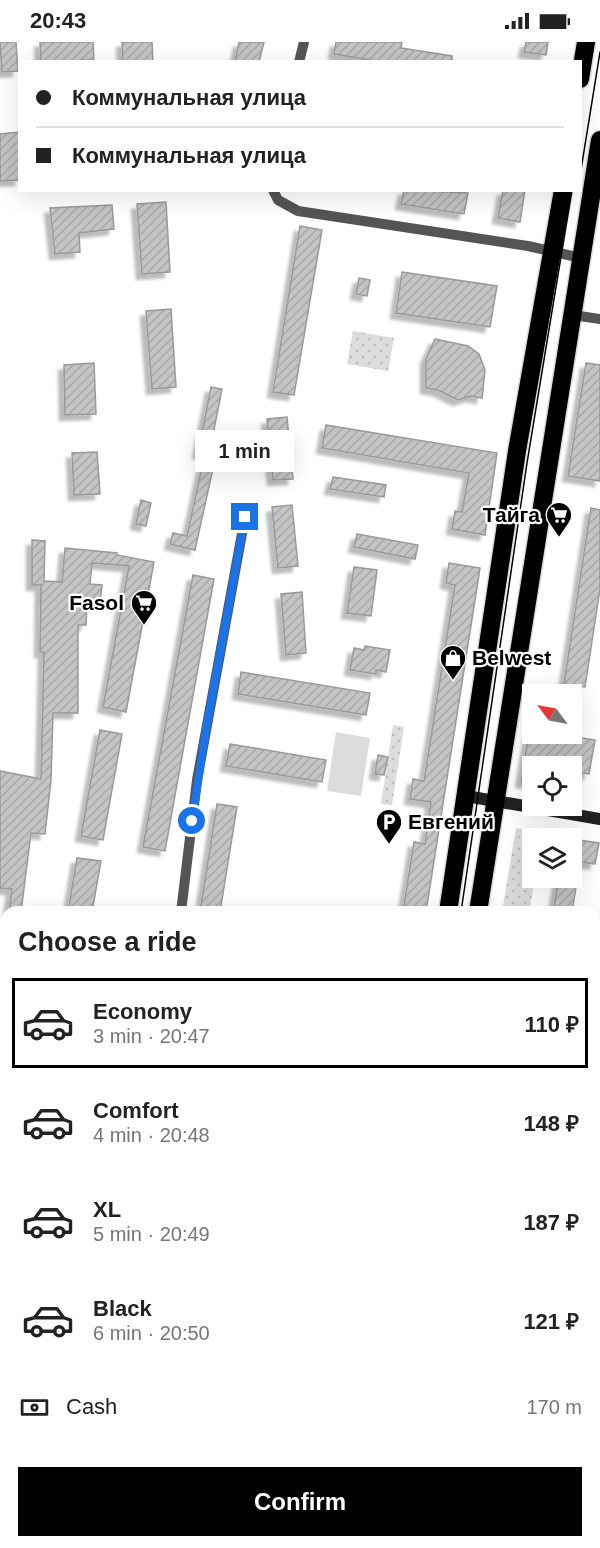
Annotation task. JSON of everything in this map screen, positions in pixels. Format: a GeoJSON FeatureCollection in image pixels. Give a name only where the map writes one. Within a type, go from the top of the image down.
{"type":"FeatureCollection","features":[{"type":"Feature","properties":{"kind":"highway"},"geometry":{"type":"LineString","coordinates":[[582,67],[586,42]]}},
{"type":"Feature","properties":{"kind":"highway"},"geometry":{"type":"LineString","coordinates":[[479,906],[600,140]]}},
{"type":"Feature","properties":{"kind":"highway"},"geometry":{"type":"LineString","coordinates":[[449,906],[517,451],[563,192]]}},
{"type":"Feature","properties":{"kind":"street"},"geometry":{"type":"LineString","coordinates":[[300,60],[304,42]]}},
{"type":"Feature","properties":{"kind":"street"},"geometry":{"type":"LineString","coordinates":[[276,195],[298,212],[412,227],[581,258]]}},
{"type":"Feature","properties":{"kind":"street"},"geometry":{"type":"LineString","coordinates":[[573,315],[600,319]]}},
{"type":"Feature","properties":{"kind":"street"},"geometry":{"type":"LineString","coordinates":[[182,906],[197,780],[245,517]]}},
{"type":"Feature","properties":{"kind":"street"},"geometry":{"type":"LineString","coordinates":[[466,796],[600,819]]}},
{"type":"Feature","properties":{"kind":"shaded area"},"geometry":{"type":"Polygon","coordinates":[[[353,331],[394,338],[388,371],[347,364],[353,331]]]}},
{"type":"Feature","properties":{"kind":"shaded area"},"geometry":{"type":"Polygon","coordinates":[[[393,725],[404,727],[392,805],[381,804],[393,725]]]}},
{"type":"Feature","properties":{"kind":"shaded area"},"geometry":{"type":"Polygon","coordinates":[[[336,732],[370,738],[361,796],[327,791],[336,732]]]}},
{"type":"Feature","properties":{"kind":"shaded area"},"geometry":{"type":"Polygon","coordinates":[[[516,828],[522,829],[522,888],[533,888],[530,906],[503,906],[516,828]]]}},
{"type":"Feature","properties":{"kind":"building"},"geometry":{"type":"Polygon","coordinates":[[[0,42],[16,42],[18,71],[2,72],[0,42]]]}},
{"type":"Feature","properties":{"kind":"building"},"geometry":{"type":"Polygon","coordinates":[[[40,42],[93,42],[94,60],[41,60],[40,42]]]}},
{"type":"Feature","properties":{"kind":"building"},"geometry":{"type":"Polygon","coordinates":[[[122,42],[152,42],[153,60],[123,60],[122,42]]]}},
{"type":"Feature","properties":{"kind":"building"},"geometry":{"type":"Polygon","coordinates":[[[239,42],[264,42],[260,60],[235,60],[239,42]]]}},
{"type":"Feature","properties":{"kind":"building"},"geometry":{"type":"Polygon","coordinates":[[[336,42],[402,42],[401,48],[452,56],[452,60],[369,60],[334,54],[336,42]]]}},
{"type":"Feature","properties":{"kind":"building"},"geometry":{"type":"Polygon","coordinates":[[[526,42],[548,42],[546,55],[524,52],[526,42]]]}},
{"type":"Feature","properties":{"kind":"building"},"geometry":{"type":"Polygon","coordinates":[[[18,132],[18,180],[0,181],[0,134],[18,132]]]}},
{"type":"Feature","properties":{"kind":"building"},"geometry":{"type":"Polygon","coordinates":[[[404,192],[468,193],[464,214],[401,204],[404,192]]]}},
{"type":"Feature","properties":{"kind":"building"},"geometry":{"type":"Polygon","coordinates":[[[503,192],[525,192],[520,222],[498,218],[503,192]]]}},
{"type":"Feature","properties":{"kind":"building"},"geometry":{"type":"Polygon","coordinates":[[[166,202],[170,272],[142,274],[137,204],[166,202]]]}},
{"type":"Feature","properties":{"kind":"building"},"geometry":{"type":"Polygon","coordinates":[[[112,205],[114,229],[79,233],[80,252],[55,254],[50,208],[112,205]]]}},
{"type":"Feature","properties":{"kind":"building"},"geometry":{"type":"Polygon","coordinates":[[[300,226],[322,230],[294,395],[273,392],[300,226]]]}},
{"type":"Feature","properties":{"kind":"building"},"geometry":{"type":"Polygon","coordinates":[[[402,272],[497,286],[490,327],[396,313],[402,272]]]}},
{"type":"Feature","properties":{"kind":"building"},"geometry":{"type":"Polygon","coordinates":[[[359,278],[370,280],[367,296],[356,294],[359,278]]]}},
{"type":"Feature","properties":{"kind":"building"},"geometry":{"type":"Polygon","coordinates":[[[171,309],[176,387],[152,389],[146,311],[171,309]]]}},
{"type":"Feature","properties":{"kind":"building"},"geometry":{"type":"Polygon","coordinates":[[[435,339],[468,346],[479,354],[485,370],[482,398],[471,396],[458,400],[438,390],[426,388],[426,359],[435,339]]]}},
{"type":"Feature","properties":{"kind":"building"},"geometry":{"type":"Polygon","coordinates":[[[94,363],[96,414],[65,415],[64,365],[94,363]]]}},
{"type":"Feature","properties":{"kind":"building"},"geometry":{"type":"Polygon","coordinates":[[[586,363],[600,365],[600,481],[568,476],[586,363]]]}},
{"type":"Feature","properties":{"kind":"building"},"geometry":{"type":"Polygon","coordinates":[[[211,387],[222,389],[209,455],[198,453],[211,387]]]}},
{"type":"Feature","properties":{"kind":"building"},"geometry":{"type":"Polygon","coordinates":[[[287,417],[293,479],[273,480],[267,419],[287,417]]]}},
{"type":"Feature","properties":{"kind":"building"},"geometry":{"type":"Polygon","coordinates":[[[326,425],[497,453],[485,535],[452,529],[455,511],[462,512],[469,473],[322,448],[326,425]]]}},
{"type":"Feature","properties":{"kind":"building"},"geometry":{"type":"Polygon","coordinates":[[[97,452],[100,494],[74,495],[72,453],[97,452]]]}},
{"type":"Feature","properties":{"kind":"building"},"geometry":{"type":"Polygon","coordinates":[[[203,462],[214,464],[195,550],[170,544],[173,533],[187,536],[203,462]]]}},
{"type":"Feature","properties":{"kind":"building"},"geometry":{"type":"Polygon","coordinates":[[[333,477],[386,485],[384,497],[330,489],[333,477]]]}},
{"type":"Feature","properties":{"kind":"building"},"geometry":{"type":"Polygon","coordinates":[[[141,500],[151,503],[146,526],[136,524],[141,500]]]}},
{"type":"Feature","properties":{"kind":"building"},"geometry":{"type":"Polygon","coordinates":[[[292,505],[298,566],[278,568],[272,507],[292,505]]]}},
{"type":"Feature","properties":{"kind":"building"},"geometry":{"type":"Polygon","coordinates":[[[591,508],[600,510],[600,589],[585,687],[582,687],[582,684],[564,684],[591,508]]]}},
{"type":"Feature","properties":{"kind":"building"},"geometry":{"type":"Polygon","coordinates":[[[357,534],[418,545],[415,559],[354,547],[357,534]]]}},
{"type":"Feature","properties":{"kind":"building"},"geometry":{"type":"Polygon","coordinates":[[[32,540],[45,541],[44,581],[62,582],[65,548],[117,553],[117,555],[154,562],[126,712],[103,707],[129,566],[92,563],[90,584],[102,585],[100,604],[87,603],[86,625],[78,625],[78,713],[53,713],[51,780],[45,834],[31,833],[22,906],[10,906],[12,889],[0,888],[0,771],[41,779],[44,652],[40,652],[41,585],[32,585],[32,540]]]}},
{"type":"Feature","properties":{"kind":"building"},"geometry":{"type":"Polygon","coordinates":[[[449,563],[480,568],[427,906],[404,906],[414,842],[425,844],[431,802],[410,799],[413,779],[424,781],[455,585],[446,583],[449,563]]]}},
{"type":"Feature","properties":{"kind":"building"},"geometry":{"type":"Polygon","coordinates":[[[354,567],[377,570],[371,616],[347,613],[354,567]]]}},
{"type":"Feature","properties":{"kind":"building"},"geometry":{"type":"Polygon","coordinates":[[[193,575],[214,579],[165,851],[143,847],[193,575]]]}},
{"type":"Feature","properties":{"kind":"building"},"geometry":{"type":"Polygon","coordinates":[[[302,592],[306,653],[286,655],[281,594],[302,592]]]}},
{"type":"Feature","properties":{"kind":"building"},"geometry":{"type":"Polygon","coordinates":[[[365,646],[390,650],[386,672],[376,670],[376,674],[350,670],[354,648],[364,650],[365,646]]]}},
{"type":"Feature","properties":{"kind":"building"},"geometry":{"type":"Polygon","coordinates":[[[241,672],[370,693],[366,715],[238,694],[241,672]]]}},
{"type":"Feature","properties":{"kind":"building"},"geometry":{"type":"Polygon","coordinates":[[[100,730],[122,734],[103,840],[81,836],[100,730]]]}},
{"type":"Feature","properties":{"kind":"building"},"geometry":{"type":"Polygon","coordinates":[[[582,738],[595,740],[589,774],[582,773],[582,756],[525,756],[527,744],[582,744],[582,738]]]}},
{"type":"Feature","properties":{"kind":"building"},"geometry":{"type":"Polygon","coordinates":[[[230,744],[326,760],[322,782],[226,766],[230,744]]]}},
{"type":"Feature","properties":{"kind":"building"},"geometry":{"type":"Polygon","coordinates":[[[378,755],[388,757],[384,775],[375,774],[378,755]]]}},
{"type":"Feature","properties":{"kind":"building"},"geometry":{"type":"Polygon","coordinates":[[[217,804],[237,807],[221,906],[201,906],[217,804]]]}},
{"type":"Feature","properties":{"kind":"building"},"geometry":{"type":"Polygon","coordinates":[[[582,840],[599,843],[595,864],[582,862],[582,840]]]}},
{"type":"Feature","properties":{"kind":"building"},"geometry":{"type":"Polygon","coordinates":[[[77,858],[101,861],[93,906],[69,906],[77,858]]]}},
{"type":"Feature","properties":{"kind":"building"},"geometry":{"type":"Polygon","coordinates":[[[557,888],[576,888],[573,906],[554,906],[557,888]]]}},
{"type":"Feature","properties":{"kind":"tram line"},"geometry":{"type":"LineString","coordinates":[[582,164],[600,52]]}},
{"type":"Feature","properties":{"kind":"tram line"},"geometry":{"type":"LineString","coordinates":[[462,906],[527,463],[572,192]]}},
{"type":"Feature","properties":{"kind":"place","name":"Тайга"},"geometry":{"type":"Point","coordinates":[559,538]}},
{"type":"Feature","properties":{"kind":"place","name":"Fasol"},"geometry":{"type":"Point","coordinates":[144,626]}},
{"type":"Feature","properties":{"kind":"place","name":"Belwest"},"geometry":{"type":"Point","coordinates":[453,681]}},
{"type":"Feature","properties":{"kind":"place","name":"Евгений"},"geometry":{"type":"Point","coordinates":[389,845]}},
{"type":"Feature","properties":{"kind":"route"},"geometry":{"type":"LineString","coordinates":[[192,821],[234,565],[245,517]]}}]}
